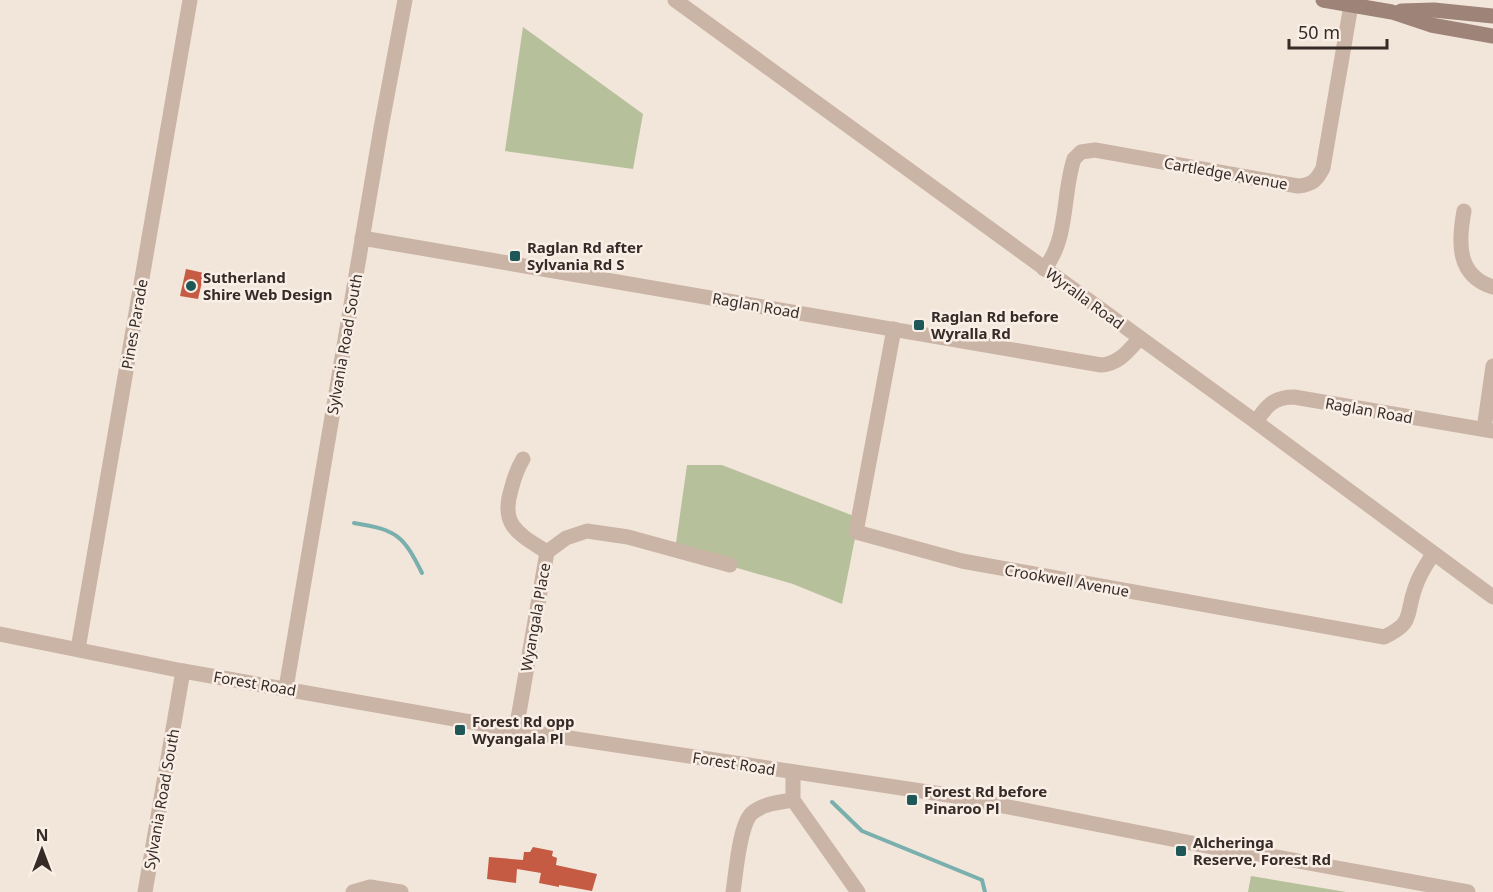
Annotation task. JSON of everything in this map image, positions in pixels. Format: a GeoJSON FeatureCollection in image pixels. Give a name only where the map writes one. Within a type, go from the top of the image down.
{"type":"FeatureCollection","features":[{"type":"Feature","properties":{"kind":"main road"},"geometry":{"type":"LineString","coordinates":[[1323,0],[1392,12],[1431,25],[1493,36]]}},
{"type":"Feature","properties":{"kind":"main road"},"geometry":{"type":"LineString","coordinates":[[1392,12],[1434,10],[1493,16]]}},
{"type":"Feature","properties":{"kind":"street","name":"Pines Parade"},"geometry":{"type":"LineString","coordinates":[[78,649],[190,0]]}},
{"type":"Feature","properties":{"kind":"street","name":"Sylvania Road South"},"geometry":{"type":"LineString","coordinates":[[286,688],[362,238],[405,0]]}},
{"type":"Feature","properties":{"kind":"street","name":"Wyralla Road"},"geometry":{"type":"LineString","coordinates":[[675,0],[1493,597]]}},
{"type":"Feature","properties":{"kind":"street","name":"Cartledge Avenue"},"geometry":{"type":"LineString","coordinates":[[1044,269],[1057,247],[1074,159],[1085,151],[1095,150],[1298,186],[1311,184],[1316,180],[1323,168],[1351,5]]}},
{"type":"Feature","properties":{"kind":"street"},"geometry":{"type":"LineString","coordinates":[[1464,212],[1460,233],[1462,258],[1474,278],[1493,287]]}},
{"type":"Feature","properties":{"kind":"street","name":"Raglan Road"},"geometry":{"type":"LineString","coordinates":[[362,238],[1101,366],[1112,365],[1121,359],[1140,338]]}},
{"type":"Feature","properties":{"kind":"street","name":"Crookwell Avenue"},"geometry":{"type":"LineString","coordinates":[[894,329],[856,532],[962,561],[1384,637],[1400,629],[1410,614],[1414,590],[1433,554]]}},
{"type":"Feature","properties":{"kind":"street"},"geometry":{"type":"LineString","coordinates":[[1488,430],[1493,366]]}},
{"type":"Feature","properties":{"kind":"street","name":"Raglan Road"},"geometry":{"type":"LineString","coordinates":[[1256,422],[1266,407],[1274,401],[1283,397],[1294,397],[1488,430]]}},
{"type":"Feature","properties":{"kind":"street"},"geometry":{"type":"LineString","coordinates":[[523,459],[516,471],[507,504],[507,513],[510,523],[528,540],[547,552]]}},
{"type":"Feature","properties":{"kind":"street","name":"Wyangala Place"},"geometry":{"type":"LineString","coordinates":[[516,730],[547,552],[566,538],[587,531],[627,537],[730,565]]}},
{"type":"Feature","properties":{"kind":"street","name":"Forest Road"},"geometry":{"type":"LineString","coordinates":[[0,634],[183,671],[516,730],[948,795],[1227,850],[1468,892]]}},
{"type":"Feature","properties":{"kind":"street","name":"Sylvania Road South"},"geometry":{"type":"LineString","coordinates":[[145,892],[183,671]]}},
{"type":"Feature","properties":{"kind":"street"},"geometry":{"type":"LineString","coordinates":[[793,772],[793,800],[858,892]]}},
{"type":"Feature","properties":{"kind":"street"},"geometry":{"type":"LineString","coordinates":[[733,892],[744,827],[750,814],[763,806],[793,800]]}},
{"type":"Feature","properties":{"kind":"street"},"geometry":{"type":"LineString","coordinates":[[353,892],[370,887],[401,892]]}},
{"type":"Feature","properties":{"kind":"green space"},"geometry":{"type":"Polygon","coordinates":[[[523,27],[643,114],[633,169],[505,151],[523,27]]]}},
{"type":"Feature","properties":{"kind":"green space"},"geometry":{"type":"Polygon","coordinates":[[[687,465],[722,465],[859,518],[842,604],[793,584],[675,550],[687,465]]]}},
{"type":"Feature","properties":{"kind":"green space"},"geometry":{"type":"Polygon","coordinates":[[[1251,876],[1346,892],[1248,892],[1251,876]]]}},
{"type":"Feature","properties":{"kind":"building","name":"Sutherland Shire Web Design"},"geometry":{"type":"Polygon","coordinates":[[[186,269],[204,273],[198,299],[180,296],[186,269]]]}},
{"type":"Feature","properties":{"kind":"building"},"geometry":{"type":"Polygon","coordinates":[[[533,847],[553,851],[552,856],[557,858],[556,865],[597,874],[592,891],[539,883],[541,873],[517,869],[516,883],[487,879],[489,857],[523,860],[524,852],[530,852],[533,847]]]}},
{"type":"Feature","properties":{"kind":"waterway"},"geometry":{"type":"LineString","coordinates":[[354,523],[380,528],[397,536],[409,550],[422,573]]}},
{"type":"Feature","properties":{"kind":"waterway"},"geometry":{"type":"LineString","coordinates":[[832,802],[862,831],[982,880],[985,892]]}},
{"type":"Feature","properties":{"kind":"place","name":"Raglan Rd after Sylvania Rd S"},"geometry":{"type":"Point","coordinates":[515,256]}},
{"type":"Feature","properties":{"kind":"place","name":"Sutherland Shire Web Design"},"geometry":{"type":"Point","coordinates":[191,286]}},
{"type":"Feature","properties":{"kind":"place","name":"Raglan Rd before Wyralla Rd"},"geometry":{"type":"Point","coordinates":[919,325]}},
{"type":"Feature","properties":{"kind":"place","name":"Forest Rd opp Wyangala Pl"},"geometry":{"type":"Point","coordinates":[460,730]}},
{"type":"Feature","properties":{"kind":"place","name":"Forest Rd before Pinaroo Pl"},"geometry":{"type":"Point","coordinates":[912,800]}},
{"type":"Feature","properties":{"kind":"place","name":"Alcheringa Reserve, Forest Rd"},"geometry":{"type":"Point","coordinates":[1181,851]}}]}
